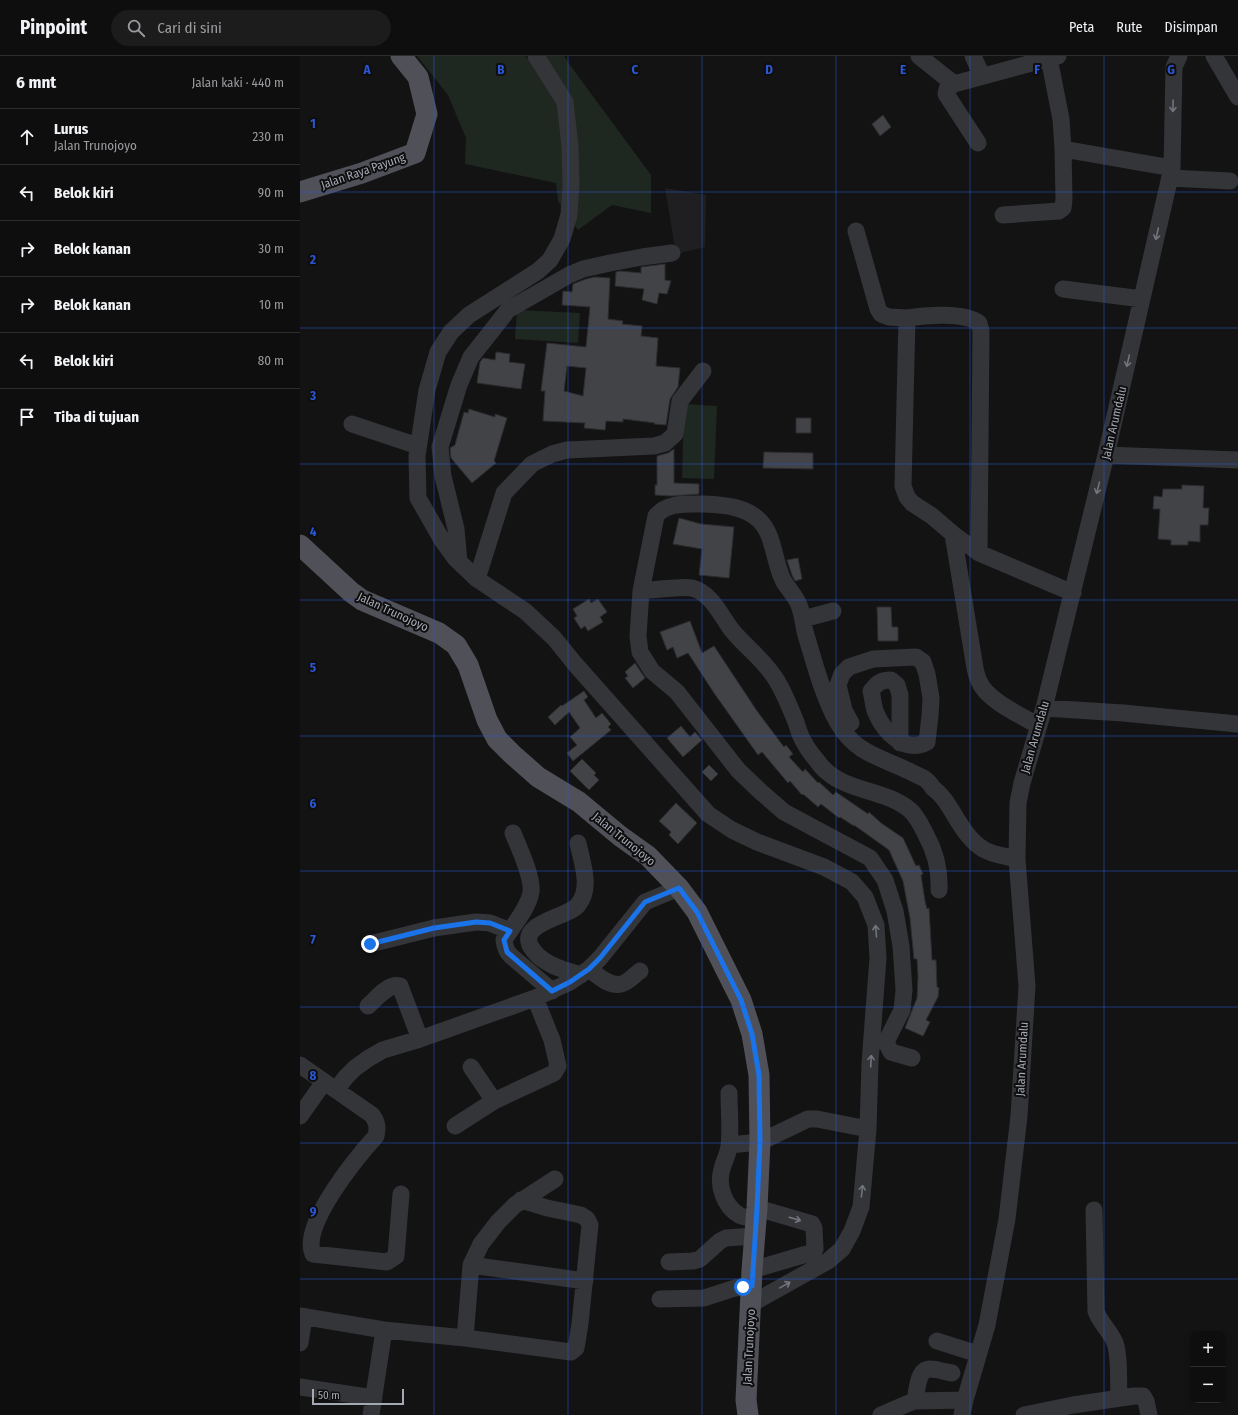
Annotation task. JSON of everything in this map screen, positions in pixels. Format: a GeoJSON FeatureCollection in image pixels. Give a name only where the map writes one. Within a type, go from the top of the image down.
{"type":"FeatureCollection","features":[{"type":"Feature","properties":{"kind":"main road","name":"Jalan Raya Payung"},"geometry":{"type":"LineString","coordinates":[[300,192],[362,173],[416,153],[427,114],[418,78],[401,56]]}},
{"type":"Feature","properties":{"kind":"main road","name":"Jalan Trunojoyo"},"geometry":{"type":"LineString","coordinates":[[300,545],[351,592],[362,600],[439,633],[456,645],[468,665],[487,720],[497,739],[538,777],[580,802],[620,836],[648,856],[679,888],[697,912],[741,1000],[752,1034],[759,1075],[760,1142],[746,1400],[748,1415]]}},
{"type":"Feature","properties":{"kind":"street"},"geometry":{"type":"LineString","coordinates":[[536,56],[565,102],[570,146],[571,185],[569,215],[562,239],[550,260],[538,271],[469,315],[451,332],[438,352],[427,390],[418,446],[418,498],[442,540],[455,558],[477,579],[525,611],[554,638],[575,664],[708,814],[738,833],[824,867],[852,882],[865,897],[876,925],[878,958],[870,1063],[868,1129],[860,1207],[852,1231],[842,1249],[828,1261],[751,1287],[735,1288],[704,1298],[660,1299]]}},
{"type":"Feature","properties":{"kind":"street"},"geometry":{"type":"LineString","coordinates":[[919,56],[954,84]]}},
{"type":"Feature","properties":{"kind":"street"},"geometry":{"type":"LineString","coordinates":[[973,56],[982,76]]}},
{"type":"Feature","properties":{"kind":"street"},"geometry":{"type":"LineString","coordinates":[[1214,56],[1238,97]]}},
{"type":"Feature","properties":{"kind":"street"},"geometry":{"type":"LineString","coordinates":[[978,143],[946,94],[947,89],[954,84],[1054,57],[1063,149],[1063,208],[1059,211],[1003,215]]}},
{"type":"Feature","properties":{"kind":"street","name":"Jalan Arumdalu"},"geometry":{"type":"LineString","coordinates":[[963,1407],[987,1325],[1007,1219],[1019,1116],[1026,986],[1017,859],[1018,803],[1022,783],[1044,708],[1106,455],[1171,173],[1172,60]]}},
{"type":"Feature","properties":{"kind":"street"},"geometry":{"type":"LineString","coordinates":[[1063,149],[1171,173],[1230,181]]}},
{"type":"Feature","properties":{"kind":"street"},"geometry":{"type":"LineString","coordinates":[[856,232],[878,309],[881,314],[889,317],[907,318],[957,316],[972,318],[979,322],[981,331],[979,553]]}},
{"type":"Feature","properties":{"kind":"street"},"geometry":{"type":"LineString","coordinates":[[459,562],[456,529],[443,476],[440,447],[459,385],[471,357],[508,310],[569,275],[583,269],[642,256],[672,253]]}},
{"type":"Feature","properties":{"kind":"street"},"geometry":{"type":"LineString","coordinates":[[1062,289],[1142,299]]}},
{"type":"Feature","properties":{"kind":"street"},"geometry":{"type":"LineString","coordinates":[[907,318],[903,486],[907,497],[912,503],[932,516],[979,553],[1072,593]]}},
{"type":"Feature","properties":{"kind":"street"},"geometry":{"type":"LineString","coordinates":[[477,579],[504,493],[532,464],[552,454],[567,450],[654,446],[665,443],[675,434],[680,401],[703,370]]}},
{"type":"Feature","properties":{"kind":"street"},"geometry":{"type":"LineString","coordinates":[[352,424],[418,446]]}},
{"type":"Feature","properties":{"kind":"street"},"geometry":{"type":"LineString","coordinates":[[1106,455],[1238,460]]}},
{"type":"Feature","properties":{"kind":"street"},"geometry":{"type":"LineString","coordinates":[[912,1058],[891,1052],[887,1044],[902,1010],[904,990],[895,910],[885,880],[870,858],[784,812],[738,770],[677,692],[652,671],[640,652],[638,636],[640,591],[656,516],[659,512],[671,506],[691,504],[719,505],[741,508],[760,521],[766,529],[783,580],[799,605],[805,633],[823,689],[838,723],[850,739],[860,749],[925,779],[943,798],[963,828],[981,848],[1017,859]]}},
{"type":"Feature","properties":{"kind":"street"},"geometry":{"type":"LineString","coordinates":[[954,534],[974,662],[979,682],[990,696],[1002,705],[1039,726]]}},
{"type":"Feature","properties":{"kind":"street"},"geometry":{"type":"LineString","coordinates":[[640,591],[691,588],[701,592],[714,604],[731,629],[761,659],[777,680],[787,700],[804,744],[822,767],[836,779],[847,785],[895,801],[910,810],[917,818],[930,842],[938,863],[940,877],[939,890]]}},
{"type":"Feature","properties":{"kind":"street"},"geometry":{"type":"LineString","coordinates":[[803,619],[833,611]]}},
{"type":"Feature","properties":{"kind":"street"},"geometry":{"type":"LineString","coordinates":[[876,757],[855,731],[844,710],[838,685],[842,674],[849,667],[873,659],[916,657],[923,662],[927,674],[931,698],[927,742],[923,745],[912,746],[900,743]]}},
{"type":"Feature","properties":{"kind":"street"},"geometry":{"type":"LineString","coordinates":[[1044,708],[1123,713],[1238,724]]}},
{"type":"Feature","properties":{"kind":"street"},"geometry":{"type":"LineString","coordinates":[[513,833],[530,878],[531,892],[525,907],[504,940],[507,952],[552,991]]}},
{"type":"Feature","properties":{"kind":"street"},"geometry":{"type":"LineString","coordinates":[[578,843],[586,882],[582,898],[577,906],[533,929],[529,938],[530,946],[538,957],[561,970],[585,972],[605,981],[620,985],[640,971]]}},
{"type":"Feature","properties":{"kind":"street"},"geometry":{"type":"LineString","coordinates":[[300,1116],[330,1086],[346,1077],[355,1068],[369,1058],[384,1050],[420,1039],[535,998],[570,982],[585,972],[600,958],[645,902],[679,888]]}},
{"type":"Feature","properties":{"kind":"street"},"geometry":{"type":"LineString","coordinates":[[370,944],[434,928],[476,922],[490,923],[510,931]]}},
{"type":"Feature","properties":{"kind":"street"},"geometry":{"type":"LineString","coordinates":[[368,1006],[390,987],[400,986],[404,993],[420,1039]]}},
{"type":"Feature","properties":{"kind":"street"},"geometry":{"type":"LineString","coordinates":[[455,1126],[494,1101],[554,1073],[558,1066],[552,1040],[535,998]]}},
{"type":"Feature","properties":{"kind":"street"},"geometry":{"type":"LineString","coordinates":[[300,1065],[372,1115],[378,1130],[376,1136],[324,1193],[307,1229],[306,1240],[308,1249],[313,1254],[387,1262],[392,1260],[396,1256],[401,1194]]}},
{"type":"Feature","properties":{"kind":"street"},"geometry":{"type":"LineString","coordinates":[[471,1067],[494,1101]]}},
{"type":"Feature","properties":{"kind":"street"},"geometry":{"type":"LineString","coordinates":[[730,1093],[729,1145],[727,1157],[722,1169],[720,1184],[726,1204],[731,1210],[740,1216],[756,1221],[812,1224],[814,1228],[815,1249],[751,1287]]}},
{"type":"Feature","properties":{"kind":"street"},"geometry":{"type":"LineString","coordinates":[[729,1145],[760,1142],[808,1119],[817,1119],[868,1129]]}},
{"type":"Feature","properties":{"kind":"street"},"geometry":{"type":"LineString","coordinates":[[465,1338],[471,1265],[481,1244],[498,1222],[515,1204],[554,1179]]}},
{"type":"Feature","properties":{"kind":"street"},"geometry":{"type":"LineString","coordinates":[[300,1343],[302,1317],[384,1330],[465,1338],[571,1352],[576,1348],[580,1324],[590,1225],[587,1219],[581,1215],[547,1208],[521,1200]]}},
{"type":"Feature","properties":{"kind":"street"},"geometry":{"type":"LineString","coordinates":[[1094,1210],[1096,1311],[1098,1319],[1112,1337],[1116,1346],[1119,1398]]}},
{"type":"Feature","properties":{"kind":"street"},"geometry":{"type":"LineString","coordinates":[[669,1262],[693,1261],[700,1259],[720,1241],[756,1221]]}},
{"type":"Feature","properties":{"kind":"street"},"geometry":{"type":"LineString","coordinates":[[471,1265],[585,1281]]}},
{"type":"Feature","properties":{"kind":"street"},"geometry":{"type":"LineString","coordinates":[[371,1415],[384,1330]]}},
{"type":"Feature","properties":{"kind":"street"},"geometry":{"type":"LineString","coordinates":[[937,1341],[978,1354]]}},
{"type":"Feature","properties":{"kind":"street"},"geometry":{"type":"LineString","coordinates":[[915,1401],[920,1375],[926,1370],[930,1369],[952,1374]]}},
{"type":"Feature","properties":{"kind":"street"},"geometry":{"type":"LineString","coordinates":[[300,1387],[374,1398]]}},
{"type":"Feature","properties":{"kind":"street"},"geometry":{"type":"LineString","coordinates":[[1024,1415],[1072,1410],[1119,1398],[1143,1396],[1146,1401],[1149,1415]]}},
{"type":"Feature","properties":{"kind":"street"},"geometry":{"type":"LineString","coordinates":[[881,1415],[915,1401],[957,1399],[963,1407]]}},
{"type":"Feature","properties":{"kind":"shaded area"},"geometry":{"type":"Polygon","coordinates":[[[417,56],[525,56],[528,59],[534,56],[564,56],[651,175],[651,213],[612,205],[578,230],[558,201],[556,183],[465,164],[466,138],[448,95],[417,56]]]}},
{"type":"Feature","properties":{"kind":"shaded area"},"geometry":{"type":"Polygon","coordinates":[[[665,188],[706,195],[705,247],[676,254],[665,188]]]}},
{"type":"Feature","properties":{"kind":"shaded area"},"geometry":{"type":"Polygon","coordinates":[[[517,310],[580,313],[578,343],[515,339],[517,310]]]}},
{"type":"Feature","properties":{"kind":"shaded area"},"geometry":{"type":"Polygon","coordinates":[[[684,404],[717,406],[714,479],[682,478],[684,404]]]}},
{"type":"Feature","properties":{"kind":"building"},"geometry":{"type":"Polygon","coordinates":[[[883,115],[891,127],[880,136],[872,124],[883,115]]]}},
{"type":"Feature","properties":{"kind":"building"},"geometry":{"type":"Polygon","coordinates":[[[665,264],[665,280],[671,281],[667,294],[659,293],[657,304],[642,300],[644,289],[615,286],[616,272],[641,273],[641,267],[665,264]]]}},
{"type":"Feature","properties":{"kind":"building"},"geometry":{"type":"Polygon","coordinates":[[[595,277],[610,278],[608,319],[623,321],[622,324],[642,326],[641,336],[658,338],[656,366],[680,368],[678,387],[670,399],[666,425],[623,419],[623,422],[606,421],[605,430],[584,428],[585,423],[543,421],[545,391],[541,391],[547,343],[586,347],[590,307],[562,305],[563,291],[572,292],[573,284],[595,277]],[[567,366],[564,391],[583,396],[586,368],[567,366]]]}},
{"type":"Feature","properties":{"kind":"building"},"geometry":{"type":"Polygon","coordinates":[[[496,352],[510,354],[509,362],[525,364],[521,389],[477,383],[480,362],[483,358],[495,360],[496,352]]]}},
{"type":"Feature","properties":{"kind":"building"},"geometry":{"type":"Polygon","coordinates":[[[469,409],[495,417],[495,414],[507,418],[494,461],[496,463],[472,483],[451,458],[450,448],[455,445],[464,412],[468,413],[469,409]]]}},
{"type":"Feature","properties":{"kind":"building"},"geometry":{"type":"Polygon","coordinates":[[[796,418],[811,418],[811,433],[796,433],[796,418]]]}},
{"type":"Feature","properties":{"kind":"building"},"geometry":{"type":"Polygon","coordinates":[[[674,449],[674,483],[699,484],[699,494],[672,496],[655,495],[655,485],[657,485],[657,456],[668,453],[674,449]]]}},
{"type":"Feature","properties":{"kind":"building"},"geometry":{"type":"Polygon","coordinates":[[[764,452],[813,453],[813,469],[763,468],[764,452]]]}},
{"type":"Feature","properties":{"kind":"building"},"geometry":{"type":"Polygon","coordinates":[[[1182,485],[1204,486],[1203,508],[1209,508],[1208,525],[1200,525],[1200,542],[1188,541],[1188,545],[1171,545],[1171,540],[1158,539],[1160,509],[1153,509],[1154,496],[1162,497],[1163,489],[1182,489],[1182,485]]]}},
{"type":"Feature","properties":{"kind":"building"},"geometry":{"type":"Polygon","coordinates":[[[679,518],[701,524],[734,527],[729,578],[699,575],[702,549],[673,544],[679,518]]]}},
{"type":"Feature","properties":{"kind":"building"},"geometry":{"type":"Polygon","coordinates":[[[798,558],[802,579],[795,581],[787,560],[798,558]]]}},
{"type":"Feature","properties":{"kind":"building"},"geometry":{"type":"Polygon","coordinates":[[[589,599],[591,603],[598,599],[607,612],[600,617],[603,622],[588,631],[585,626],[581,629],[574,618],[577,616],[573,609],[589,599]]]}},
{"type":"Feature","properties":{"kind":"building"},"geometry":{"type":"Polygon","coordinates":[[[877,607],[891,607],[892,627],[898,627],[898,641],[878,641],[877,607]]]}},
{"type":"Feature","properties":{"kind":"building"},"geometry":{"type":"Polygon","coordinates":[[[690,621],[702,653],[714,646],[757,711],[784,747],[786,745],[793,754],[789,757],[803,772],[805,769],[818,783],[819,782],[833,795],[836,792],[868,814],[869,812],[881,823],[903,838],[916,866],[919,865],[923,874],[921,875],[925,901],[927,909],[929,908],[932,960],[936,960],[937,987],[939,988],[938,997],[926,1020],[930,1022],[923,1036],[905,1028],[917,998],[917,959],[914,959],[910,918],[903,881],[889,850],[854,825],[840,817],[839,818],[821,804],[818,807],[803,794],[802,795],[790,781],[788,783],[762,752],[758,755],[688,653],[677,658],[673,647],[667,650],[660,632],[690,621]]]}},
{"type":"Feature","properties":{"kind":"building"},"geometry":{"type":"Polygon","coordinates":[[[635,663],[645,678],[633,688],[625,678],[628,676],[625,672],[635,663]]]}},
{"type":"Feature","properties":{"kind":"building"},"geometry":{"type":"Polygon","coordinates":[[[584,691],[588,697],[584,700],[596,718],[602,713],[611,724],[608,727],[611,730],[573,761],[567,753],[577,745],[570,737],[580,728],[569,712],[555,725],[548,717],[561,705],[562,706],[584,691]]]}},
{"type":"Feature","properties":{"kind":"building"},"geometry":{"type":"Polygon","coordinates":[[[681,726],[690,737],[695,732],[702,740],[683,757],[667,738],[681,726]]]}},
{"type":"Feature","properties":{"kind":"building"},"geometry":{"type":"Polygon","coordinates":[[[582,759],[596,773],[594,775],[599,780],[589,790],[570,771],[582,759]]]}},
{"type":"Feature","properties":{"kind":"building"},"geometry":{"type":"Polygon","coordinates":[[[709,765],[718,774],[711,781],[702,772],[709,765]]]}},
{"type":"Feature","properties":{"kind":"building"},"geometry":{"type":"Polygon","coordinates":[[[676,803],[697,823],[678,844],[669,835],[671,832],[659,821],[676,803]]]}},
{"type":"Feature","properties":{"kind":"route"},"geometry":{"type":"LineString","coordinates":[[370,944],[434,928],[476,922],[490,923],[510,931],[504,940],[504,946],[507,952],[552,991],[570,982],[589,969],[600,958],[645,902],[679,888],[697,912],[741,1000],[752,1034],[759,1075],[760,1142],[752,1286],[743,1287]]}}]}
